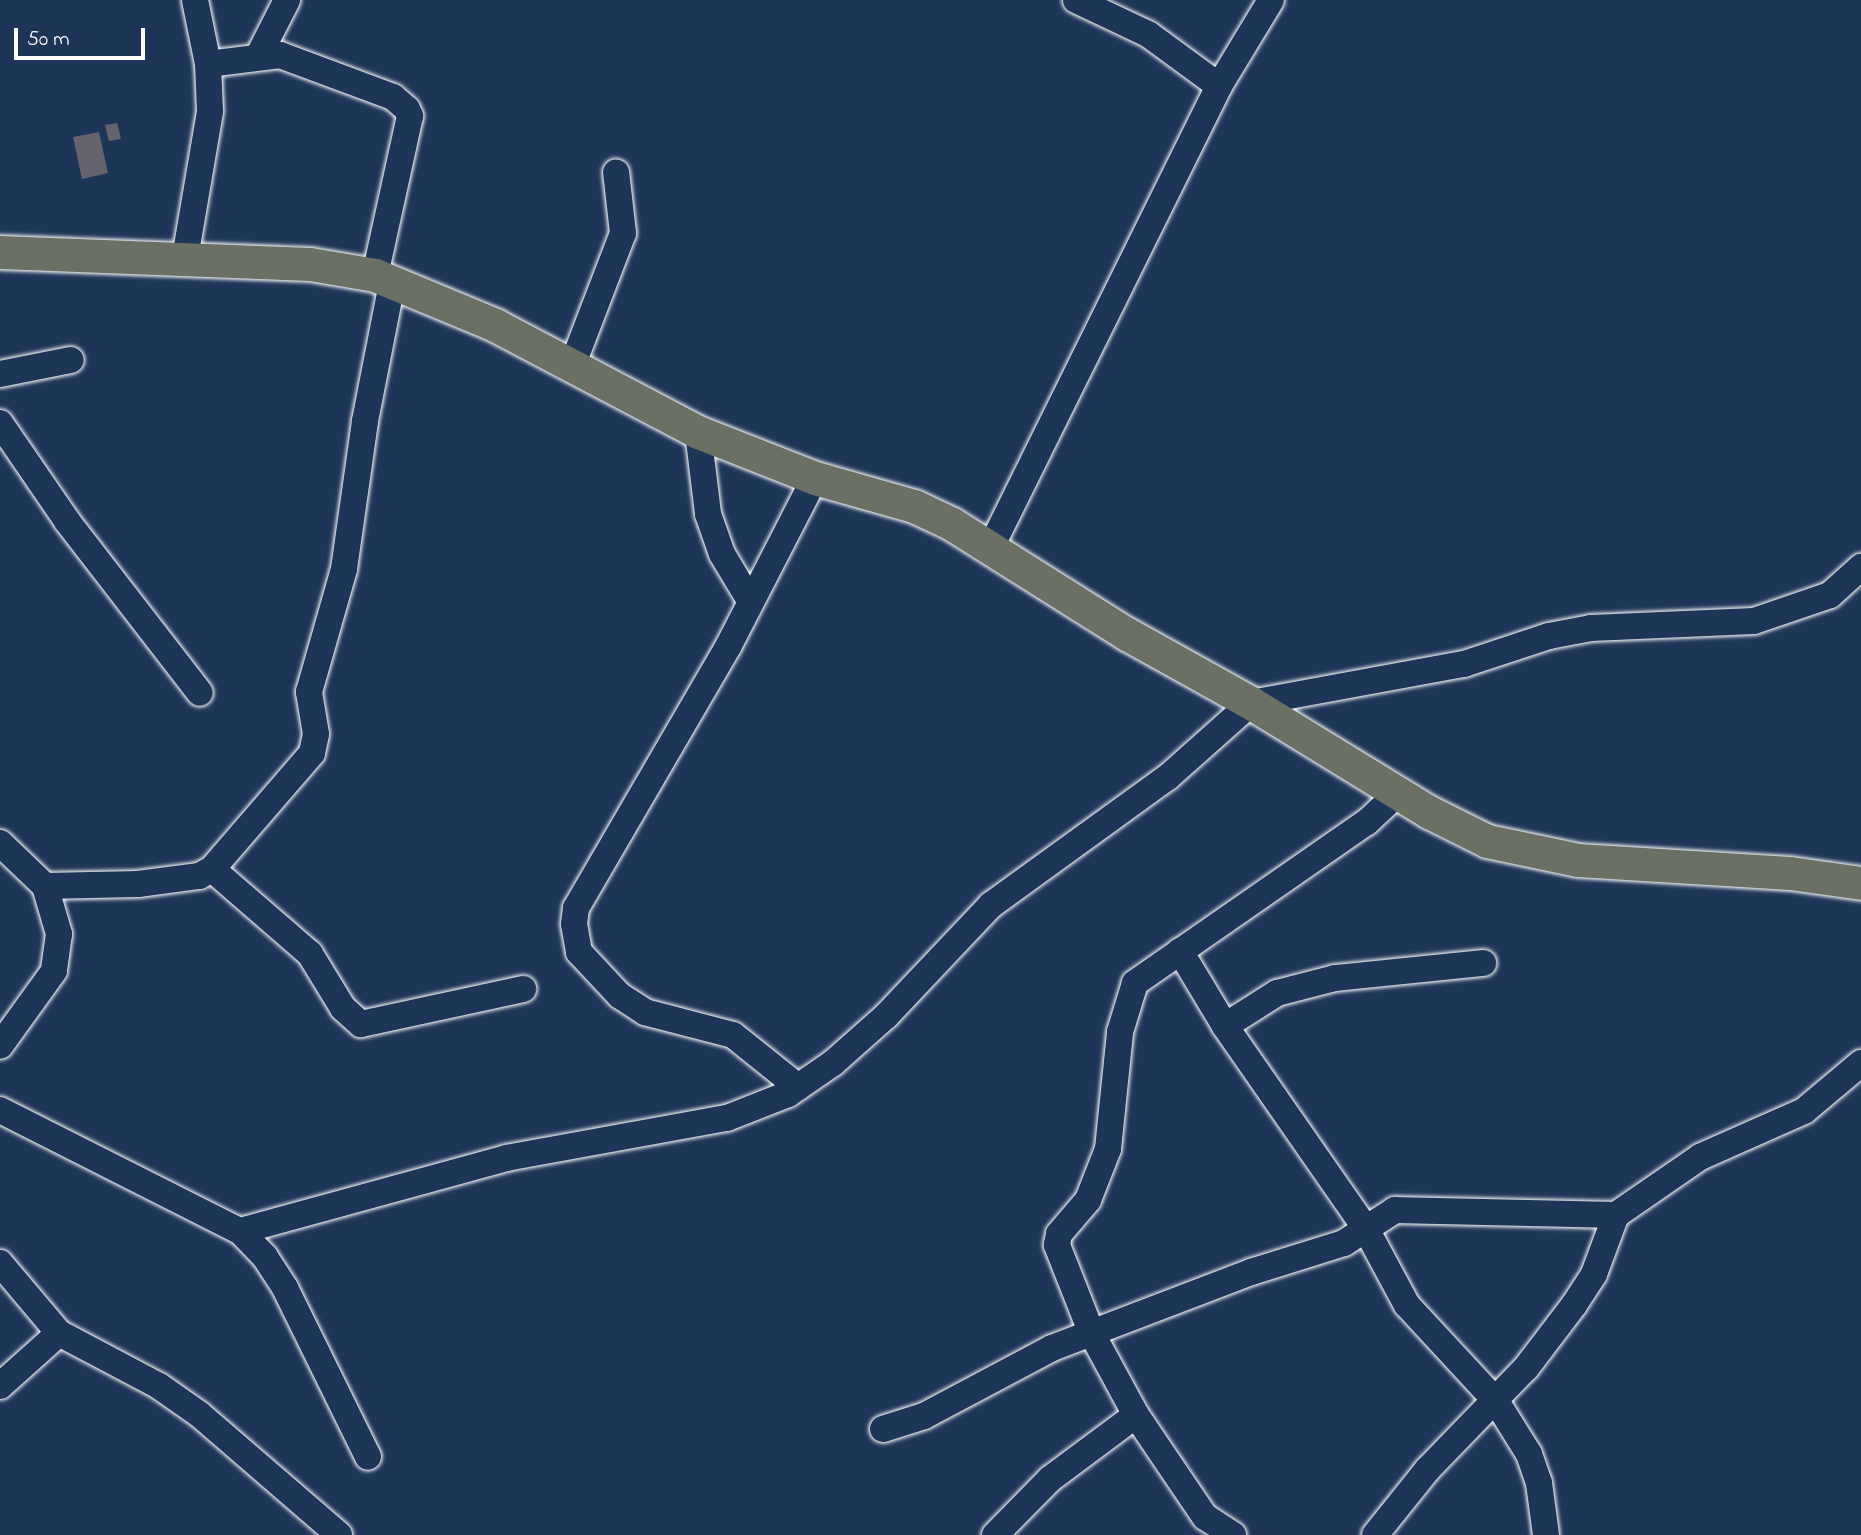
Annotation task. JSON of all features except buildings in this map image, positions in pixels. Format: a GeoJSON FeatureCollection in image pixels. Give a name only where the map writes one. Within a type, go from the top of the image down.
{"type":"FeatureCollection","features":[{"type":"Feature","properties":{"kind":"main road"},"geometry":{"type":"LineString","coordinates":[[0,252],[310,264],[383,280],[495,325],[698,432],[815,478],[914,506],[990,549],[1127,634],[1251,703],[1398,793],[1487,841],[1540,855],[1861,883]]}},
{"type":"Feature","properties":{"kind":"street"},"geometry":{"type":"LineString","coordinates":[[185,258],[207,137],[208,64],[195,0]]}},
{"type":"Feature","properties":{"kind":"street"},"geometry":{"type":"LineString","coordinates":[[259,55],[288,0]]}},
{"type":"Feature","properties":{"kind":"street"},"geometry":{"type":"LineString","coordinates":[[1076,0],[1148,34],[1219,86]]}},
{"type":"Feature","properties":{"kind":"street"},"geometry":{"type":"LineString","coordinates":[[990,549],[1219,86],[1271,0]]}},
{"type":"Feature","properties":{"kind":"street"},"geometry":{"type":"LineString","coordinates":[[45,886],[180,881],[212,869],[312,753],[316,734],[309,692],[344,569],[383,280],[410,116],[407,108],[393,97],[290,58],[259,55],[208,64]]}},
{"type":"Feature","properties":{"kind":"street"},"geometry":{"type":"LineString","coordinates":[[572,366],[623,233],[616,172]]}},
{"type":"Feature","properties":{"kind":"street"},"geometry":{"type":"LineString","coordinates":[[0,374],[71,360]]}},
{"type":"Feature","properties":{"kind":"street"},"geometry":{"type":"LineString","coordinates":[[0,423],[67,522],[200,693]]}},
{"type":"Feature","properties":{"kind":"street"},"geometry":{"type":"LineString","coordinates":[[698,432],[708,514],[722,554],[749,599]]}},
{"type":"Feature","properties":{"kind":"street"},"geometry":{"type":"LineString","coordinates":[[798,1087],[733,1035],[645,1012],[620,996],[579,952],[574,924],[576,908],[729,645],[749,599],[815,478]]}},
{"type":"Feature","properties":{"kind":"street"},"geometry":{"type":"LineString","coordinates":[[240,1231],[506,1158],[727,1118],[798,1087],[886,1016],[991,905],[1168,777],[1251,703],[1464,664],[1549,636],[1591,628],[1754,621],[1830,595],[1861,567]]}},
{"type":"Feature","properties":{"kind":"street"},"geometry":{"type":"LineString","coordinates":[[1233,1535],[1205,1517],[1136,1415],[1092,1334],[1057,1245],[1059,1234],[1088,1200],[1108,1149],[1127,999],[1135,983],[1367,822],[1398,793]]}},
{"type":"Feature","properties":{"kind":"street"},"geometry":{"type":"LineString","coordinates":[[0,843],[45,886],[58,916],[59,952],[54,971],[0,1046]]}},
{"type":"Feature","properties":{"kind":"street"},"geometry":{"type":"LineString","coordinates":[[212,869],[310,954],[343,1008],[361,1024],[523,989]]}},
{"type":"Feature","properties":{"kind":"street"},"geometry":{"type":"LineString","coordinates":[[1180,951],[1225,1026],[1366,1229],[1407,1305],[1496,1401],[1529,1454],[1539,1483],[1546,1535]]}},
{"type":"Feature","properties":{"kind":"street"},"geometry":{"type":"LineString","coordinates":[[1225,1026],[1277,993],[1325,980],[1483,963]]}},
{"type":"Feature","properties":{"kind":"street"},"geometry":{"type":"LineString","coordinates":[[1375,1535],[1427,1470],[1496,1401],[1574,1305],[1594,1275],[1616,1215],[1700,1157],[1804,1111],[1861,1063]]}},
{"type":"Feature","properties":{"kind":"street"},"geometry":{"type":"LineString","coordinates":[[0,1110],[240,1231],[285,1287],[369,1457]]}},
{"type":"Feature","properties":{"kind":"street"},"geometry":{"type":"LineString","coordinates":[[883,1429],[924,1416],[1052,1348],[1251,1272],[1327,1250],[1395,1210],[1616,1215]]}},
{"type":"Feature","properties":{"kind":"street"},"geometry":{"type":"LineString","coordinates":[[0,1263],[59,1333],[159,1386],[200,1414],[339,1535]]}},
{"type":"Feature","properties":{"kind":"street"},"geometry":{"type":"LineString","coordinates":[[0,1385],[59,1333]]}},
{"type":"Feature","properties":{"kind":"street"},"geometry":{"type":"LineString","coordinates":[[995,1535],[1050,1479],[1136,1415]]}}]}
